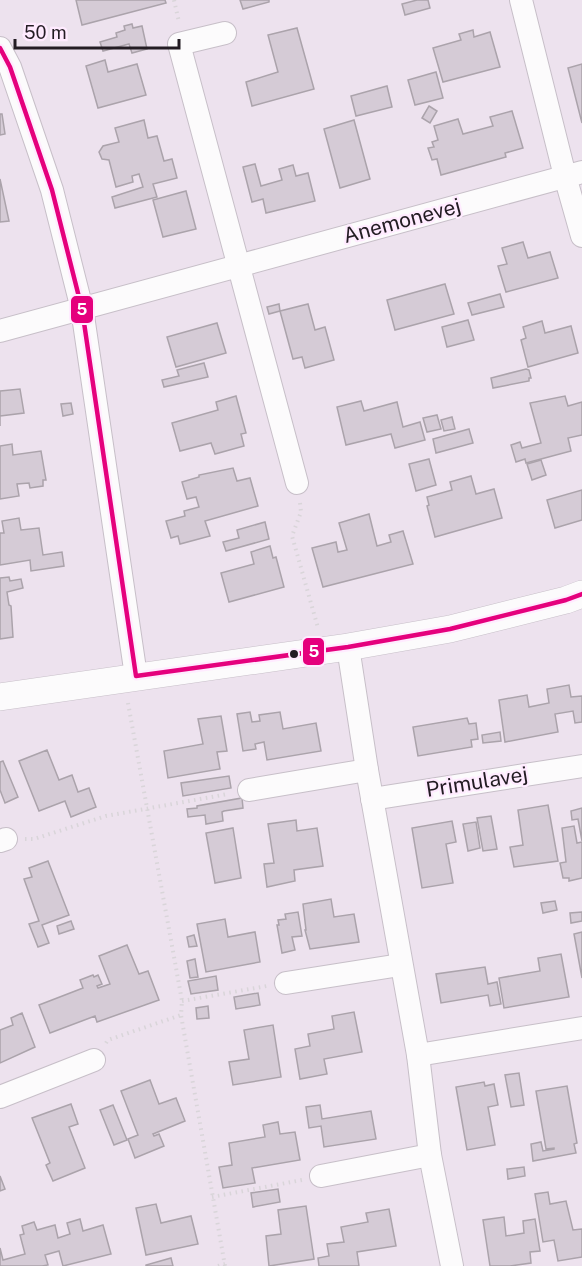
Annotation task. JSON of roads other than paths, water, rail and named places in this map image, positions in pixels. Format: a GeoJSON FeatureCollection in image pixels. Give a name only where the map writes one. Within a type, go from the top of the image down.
{"type":"FeatureCollection","features":[{"type":"Feature","properties":{"kind":"street"},"geometry":{"type":"LineString","coordinates":[[521,0],[573,174],[582,236]]}},
{"type":"Feature","properties":{"kind":"street"},"geometry":{"type":"LineString","coordinates":[[225,33],[179,44],[297,483]]}},
{"type":"Feature","properties":{"kind":"street"},"geometry":{"type":"LineString","coordinates":[[0,48],[10,67],[52,190],[82,309],[130,677]]}},
{"type":"Feature","properties":{"kind":"street","name":"Anemonevej"},"geometry":{"type":"LineString","coordinates":[[0,331],[573,174]]}},
{"type":"Feature","properties":{"kind":"street"},"geometry":{"type":"LineString","coordinates":[[0,697],[450,629],[582,594]]}},
{"type":"Feature","properties":{"kind":"street"},"geometry":{"type":"LineString","coordinates":[[348,646],[400,965],[418,1055],[430,1155],[452,1266]]}},
{"type":"Feature","properties":{"kind":"street","name":"Primulavej"},"geometry":{"type":"LineString","coordinates":[[372,799],[582,766]]}},
{"type":"Feature","properties":{"kind":"street"},"geometry":{"type":"LineString","coordinates":[[249,790],[367,770]]}},
{"type":"Feature","properties":{"kind":"street"},"geometry":{"type":"LineString","coordinates":[[286,983],[400,965]]}},
{"type":"Feature","properties":{"kind":"street"},"geometry":{"type":"LineString","coordinates":[[418,1055],[582,1028]]}},
{"type":"Feature","properties":{"kind":"street"},"geometry":{"type":"LineString","coordinates":[[0,1097],[94,1060]]}},
{"type":"Feature","properties":{"kind":"street"},"geometry":{"type":"LineString","coordinates":[[321,1176],[430,1155]]}}]}
